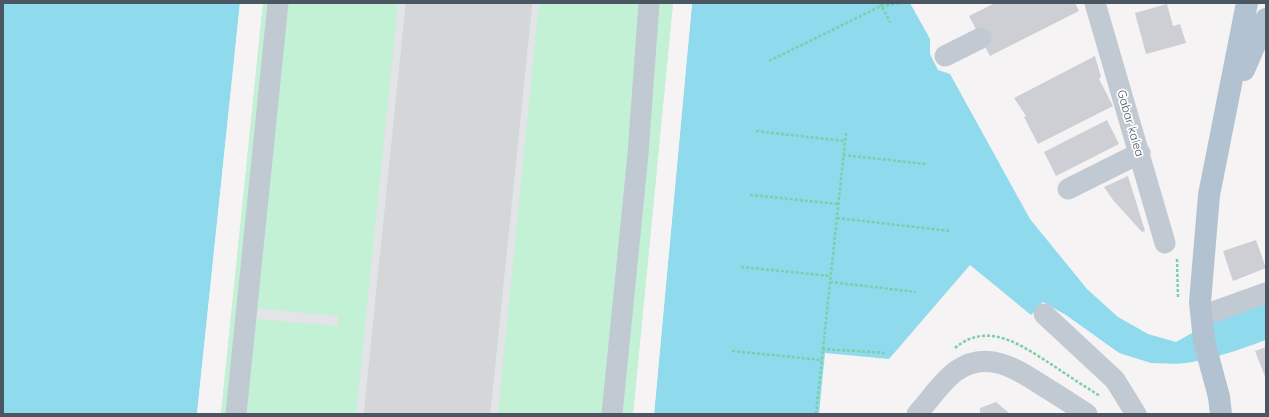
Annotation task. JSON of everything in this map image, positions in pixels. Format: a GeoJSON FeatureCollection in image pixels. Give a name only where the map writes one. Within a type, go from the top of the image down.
{"type":"FeatureCollection","features":[{"type":"Feature","properties":{"kind":"main road"},"geometry":{"type":"LineString","coordinates":[[1234,414],[1220,406],[1204,341],[1207,307],[1209,195],[1247,3]]}},
{"type":"Feature","properties":{"kind":"main road"},"geometry":{"type":"LineString","coordinates":[[1222,129],[1251,52],[1266,20]]}},
{"type":"Feature","properties":{"kind":"street"},"geometry":{"type":"LineString","coordinates":[[236,414],[278,3]]}},
{"type":"Feature","properties":{"kind":"street"},"geometry":{"type":"LineString","coordinates":[[612,414],[638,154],[649,3]]}},
{"type":"Feature","properties":{"kind":"street","name":"Gabar kalea"},"geometry":{"type":"LineString","coordinates":[[1095,3],[1165,243]]}},
{"type":"Feature","properties":{"kind":"street"},"geometry":{"type":"LineString","coordinates":[[945,56],[981,38]]}},
{"type":"Feature","properties":{"kind":"street"},"geometry":{"type":"LineString","coordinates":[[1068,189],[1140,153]]}},
{"type":"Feature","properties":{"kind":"street"},"geometry":{"type":"LineString","coordinates":[[1207,307],[1266,294]]}},
{"type":"Feature","properties":{"kind":"street"},"geometry":{"type":"LineString","coordinates":[[1044,314],[1115,380],[1136,414]]}},
{"type":"Feature","properties":{"kind":"street"},"geometry":{"type":"LineString","coordinates":[[917,414],[948,377],[968,364],[991,361],[1013,367],[1088,414]]}},
{"type":"Feature","properties":{"kind":"path"},"geometry":{"type":"LineString","coordinates":[[769,61],[880,4],[900,3]]}},
{"type":"Feature","properties":{"kind":"path"},"geometry":{"type":"LineString","coordinates":[[880,4],[890,22]]}},
{"type":"Feature","properties":{"kind":"path"},"geometry":{"type":"LineString","coordinates":[[756,131],[844,141]]}},
{"type":"Feature","properties":{"kind":"path"},"geometry":{"type":"LineString","coordinates":[[816,414],[846,133]]}},
{"type":"Feature","properties":{"kind":"path"},"geometry":{"type":"LineString","coordinates":[[843,155],[926,164]]}},
{"type":"Feature","properties":{"kind":"path"},"geometry":{"type":"LineString","coordinates":[[750,196],[838,204]]}},
{"type":"Feature","properties":{"kind":"path"},"geometry":{"type":"LineString","coordinates":[[837,218],[950,231]]}},
{"type":"Feature","properties":{"kind":"path"},"geometry":{"type":"LineString","coordinates":[[1165,243],[1177,250],[1178,302]]}},
{"type":"Feature","properties":{"kind":"path"},"geometry":{"type":"LineString","coordinates":[[741,267],[830,276]]}},
{"type":"Feature","properties":{"kind":"path"},"geometry":{"type":"LineString","coordinates":[[830,282],[916,292]]}},
{"type":"Feature","properties":{"kind":"path"},"geometry":{"type":"LineString","coordinates":[[822,348],[886,353]]}},
{"type":"Feature","properties":{"kind":"path"},"geometry":{"type":"LineString","coordinates":[[732,351],[822,360]]}},
{"type":"Feature","properties":{"kind":"shaded area"},"geometry":{"type":"Polygon","coordinates":[[[263,3],[673,3],[633,414],[221,414],[263,3]]]}},
{"type":"Feature","properties":{"kind":"green space"},"geometry":{"type":"Polygon","coordinates":[[[263,3],[273,3],[231,414],[221,414],[263,3]]]}},
{"type":"Feature","properties":{"kind":"green space"},"geometry":{"type":"Polygon","coordinates":[[[285,3],[398,3],[356,414],[243,414],[253,319],[338,326],[338,316],[254,308],[285,3]]]}},
{"type":"Feature","properties":{"kind":"green space"},"geometry":{"type":"Polygon","coordinates":[[[539,3],[643,3],[607,414],[498,414],[539,3]]]}},
{"type":"Feature","properties":{"kind":"green space"},"geometry":{"type":"Polygon","coordinates":[[[654,3],[673,3],[633,414],[618,414],[654,3]]]}},
{"type":"Feature","properties":{"kind":"water"},"geometry":{"type":"Polygon","coordinates":[[[3,3],[240,3],[197,414],[3,414],[3,3]]]}},
{"type":"Feature","properties":{"kind":"water"},"geometry":{"type":"Polygon","coordinates":[[[692,3],[910,3],[930,39],[930,54],[938,70],[950,74],[1030,219],[1087,289],[1118,317],[1148,334],[1176,342],[1219,318],[1266,300],[1266,340],[1212,358],[1193,362],[1155,364],[1137,360],[1115,351],[1085,329],[1043,302],[1031,315],[970,265],[889,359],[825,353],[819,414],[654,414],[692,3]]]}},
{"type":"Feature","properties":{"kind":"pier"},"geometry":{"type":"Polygon","coordinates":[[[240,3],[242,3],[199,414],[197,414],[240,3]]]}},
{"type":"Feature","properties":{"kind":"pier"},"geometry":{"type":"Polygon","coordinates":[[[690,3],[692,3],[654,414],[652,414],[690,3]]]}},
{"type":"Feature","properties":{"kind":"pier"},"geometry":{"type":"Polygon","coordinates":[[[1043,302],[1066,315],[1119,353],[1151,363],[1183,364],[1183,366],[1150,365],[1118,355],[1043,302]]]}},
{"type":"Feature","properties":{"kind":"building"},"geometry":{"type":"Polygon","coordinates":[[[995,3],[1075,3],[1079,11],[990,56],[969,16],[995,3]]]}},
{"type":"Feature","properties":{"kind":"building"},"geometry":{"type":"Polygon","coordinates":[[[1167,4],[1173,26],[1180,24],[1186,43],[1146,54],[1135,13],[1167,4]]]}},
{"type":"Feature","properties":{"kind":"building"},"geometry":{"type":"Polygon","coordinates":[[[1095,56],[1101,77],[1099,79],[1113,106],[1038,144],[1024,117],[1026,116],[1014,98],[1095,56]]]}},
{"type":"Feature","properties":{"kind":"building"},"geometry":{"type":"Polygon","coordinates":[[[1107,120],[1119,144],[1056,176],[1044,152],[1107,120]]]}},
{"type":"Feature","properties":{"kind":"building"},"geometry":{"type":"Polygon","coordinates":[[[1128,176],[1145,231],[1142,232],[1113,200],[1104,187],[1128,176]]]}},
{"type":"Feature","properties":{"kind":"building"},"geometry":{"type":"Polygon","coordinates":[[[1256,240],[1266,268],[1233,281],[1223,251],[1256,240]]]}},
{"type":"Feature","properties":{"kind":"building"},"geometry":{"type":"Polygon","coordinates":[[[1266,347],[1266,379],[1255,351],[1266,347]]]}},
{"type":"Feature","properties":{"kind":"building"},"geometry":{"type":"Polygon","coordinates":[[[996,402],[1008,412],[1008,414],[980,414],[980,408],[996,402]]]}},
{"type":"Feature","properties":{"kind":"runway"},"geometry":{"type":"LineString","coordinates":[[427,414],[469,3]]}}]}
